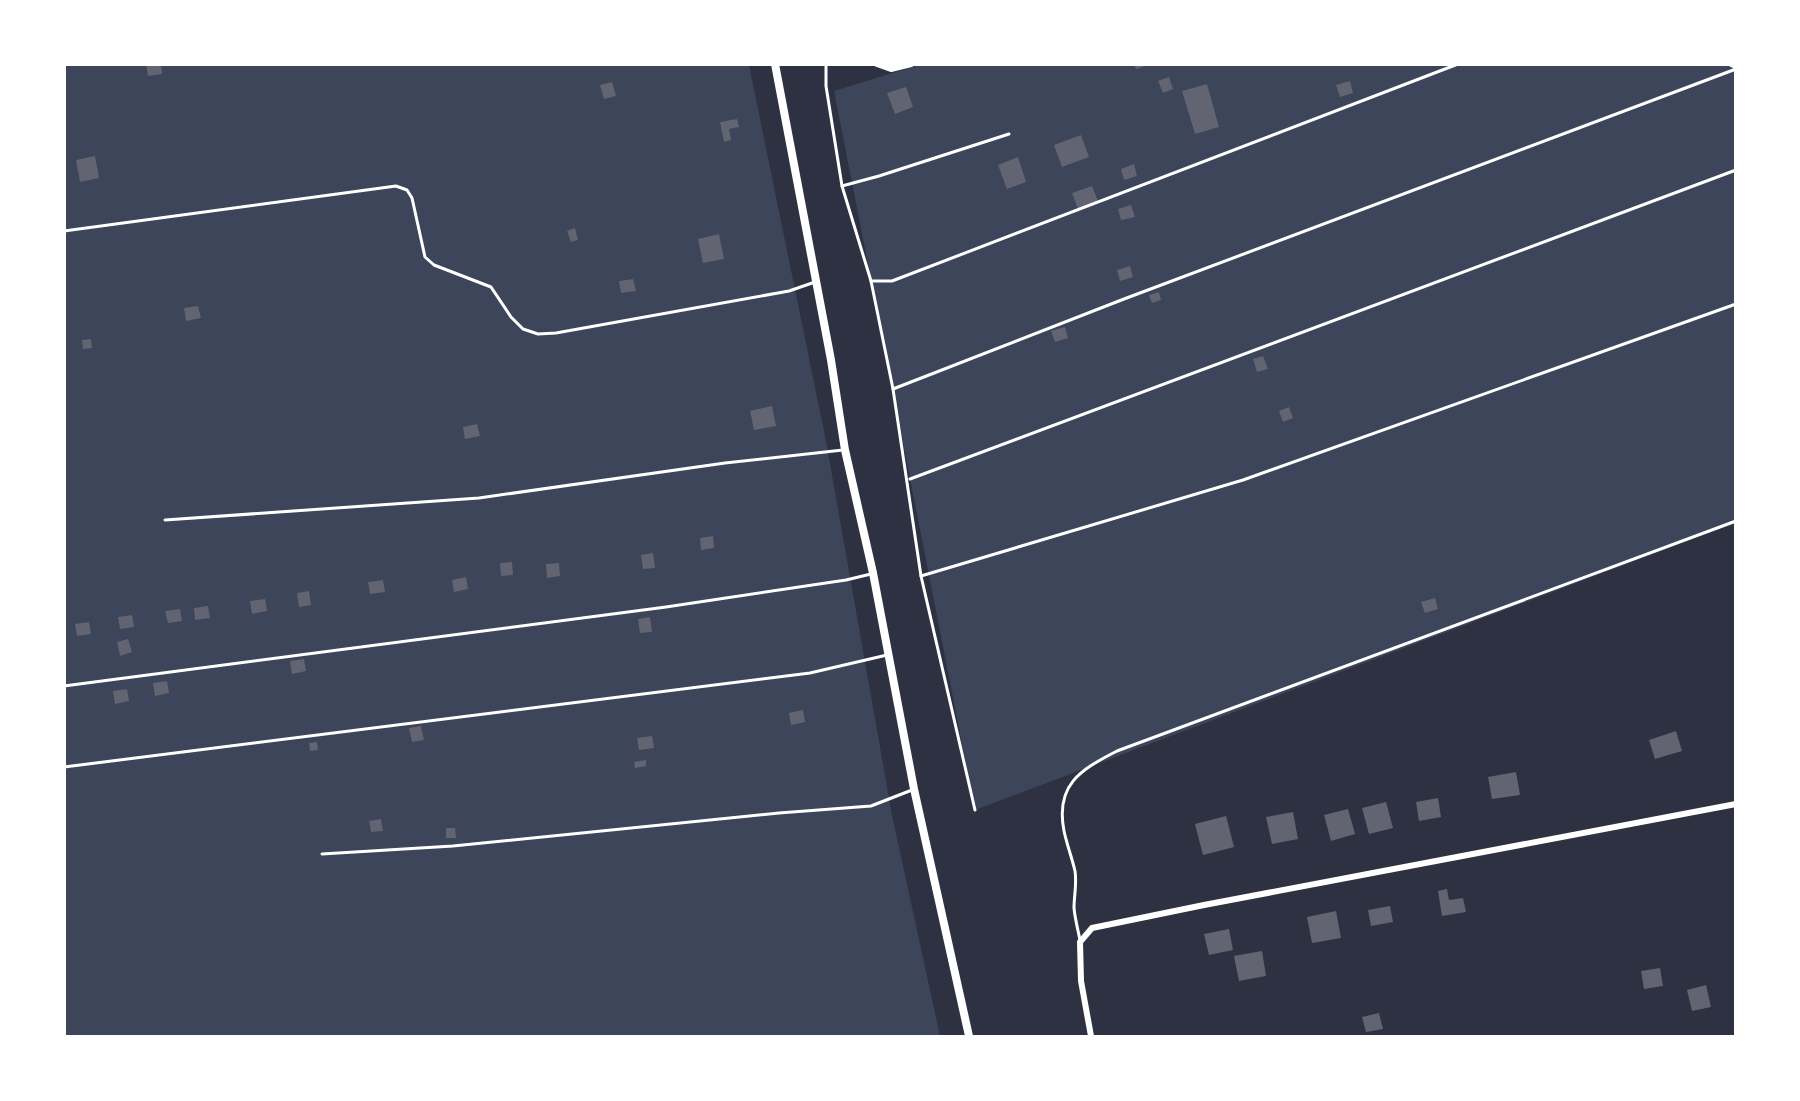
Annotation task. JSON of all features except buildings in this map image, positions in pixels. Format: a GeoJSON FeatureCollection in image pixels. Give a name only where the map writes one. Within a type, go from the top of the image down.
{"type":"FeatureCollection","features":[{"type":"Feature","properties":{"kind":"street"},"geometry":{"type":"LineString","coordinates":[[775,64],[817,281],[845,450],[873,573],[914,789],[969,1036]]}},
{"type":"Feature","properties":{"kind":"street"},"geometry":{"type":"LineString","coordinates":[[877,64],[891,69],[912,64]]}},
{"type":"Feature","properties":{"kind":"street"},"geometry":{"type":"LineString","coordinates":[[1091,1036],[1081,981],[1080,942],[1092,928],[1736,804]]}},
{"type":"Feature","properties":{"kind":"lane"},"geometry":{"type":"LineString","coordinates":[[826,64],[825,86],[842,186],[871,281],[893,389],[921,576],[975,810]]}},
{"type":"Feature","properties":{"kind":"lane"},"geometry":{"type":"LineString","coordinates":[[871,281],[892,281],[1458,64]]}},
{"type":"Feature","properties":{"kind":"lane"},"geometry":{"type":"LineString","coordinates":[[1728,64],[1736,69]]}},
{"type":"Feature","properties":{"kind":"lane"},"geometry":{"type":"LineString","coordinates":[[893,389],[1124,299],[1736,69]]}},
{"type":"Feature","properties":{"kind":"lane"},"geometry":{"type":"LineString","coordinates":[[842,186],[1009,134]]}},
{"type":"Feature","properties":{"kind":"lane"},"geometry":{"type":"LineString","coordinates":[[910,479],[1736,170]]}},
{"type":"Feature","properties":{"kind":"lane"},"geometry":{"type":"LineString","coordinates":[[64,231],[396,186],[407,190],[412,198],[425,257],[434,265],[490,287],[511,317],[523,328],[538,334],[556,333],[789,291],[817,281]]}},
{"type":"Feature","properties":{"kind":"lane"},"geometry":{"type":"LineString","coordinates":[[921,576],[1244,480],[1736,304]]}},
{"type":"Feature","properties":{"kind":"lane"},"geometry":{"type":"LineString","coordinates":[[165,520],[479,498],[725,463],[845,450]]}},
{"type":"Feature","properties":{"kind":"lane"},"geometry":{"type":"LineString","coordinates":[[1080,942],[1074,908],[1077,884],[1064,829],[1062,809],[1064,794],[1073,779],[1092,764],[1128,747],[1736,521]]}},
{"type":"Feature","properties":{"kind":"lane"},"geometry":{"type":"LineString","coordinates":[[64,686],[666,607],[846,580],[873,573]]}},
{"type":"Feature","properties":{"kind":"lane"},"geometry":{"type":"LineString","coordinates":[[64,767],[810,673],[887,655]]}},
{"type":"Feature","properties":{"kind":"lane"},"geometry":{"type":"LineString","coordinates":[[322,854],[453,846],[871,806],[914,789]]}},
{"type":"Feature","properties":{"kind":"shaded area"},"geometry":{"type":"Polygon","coordinates":[[[922,64],[1735,65],[1735,523],[975,810],[834,91],[922,64]]]}},
{"type":"Feature","properties":{"kind":"shaded area"},"geometry":{"type":"Polygon","coordinates":[[[64,65],[749,65],[826,441],[892,815],[940,1036],[65,1036],[64,65]]]}}]}
